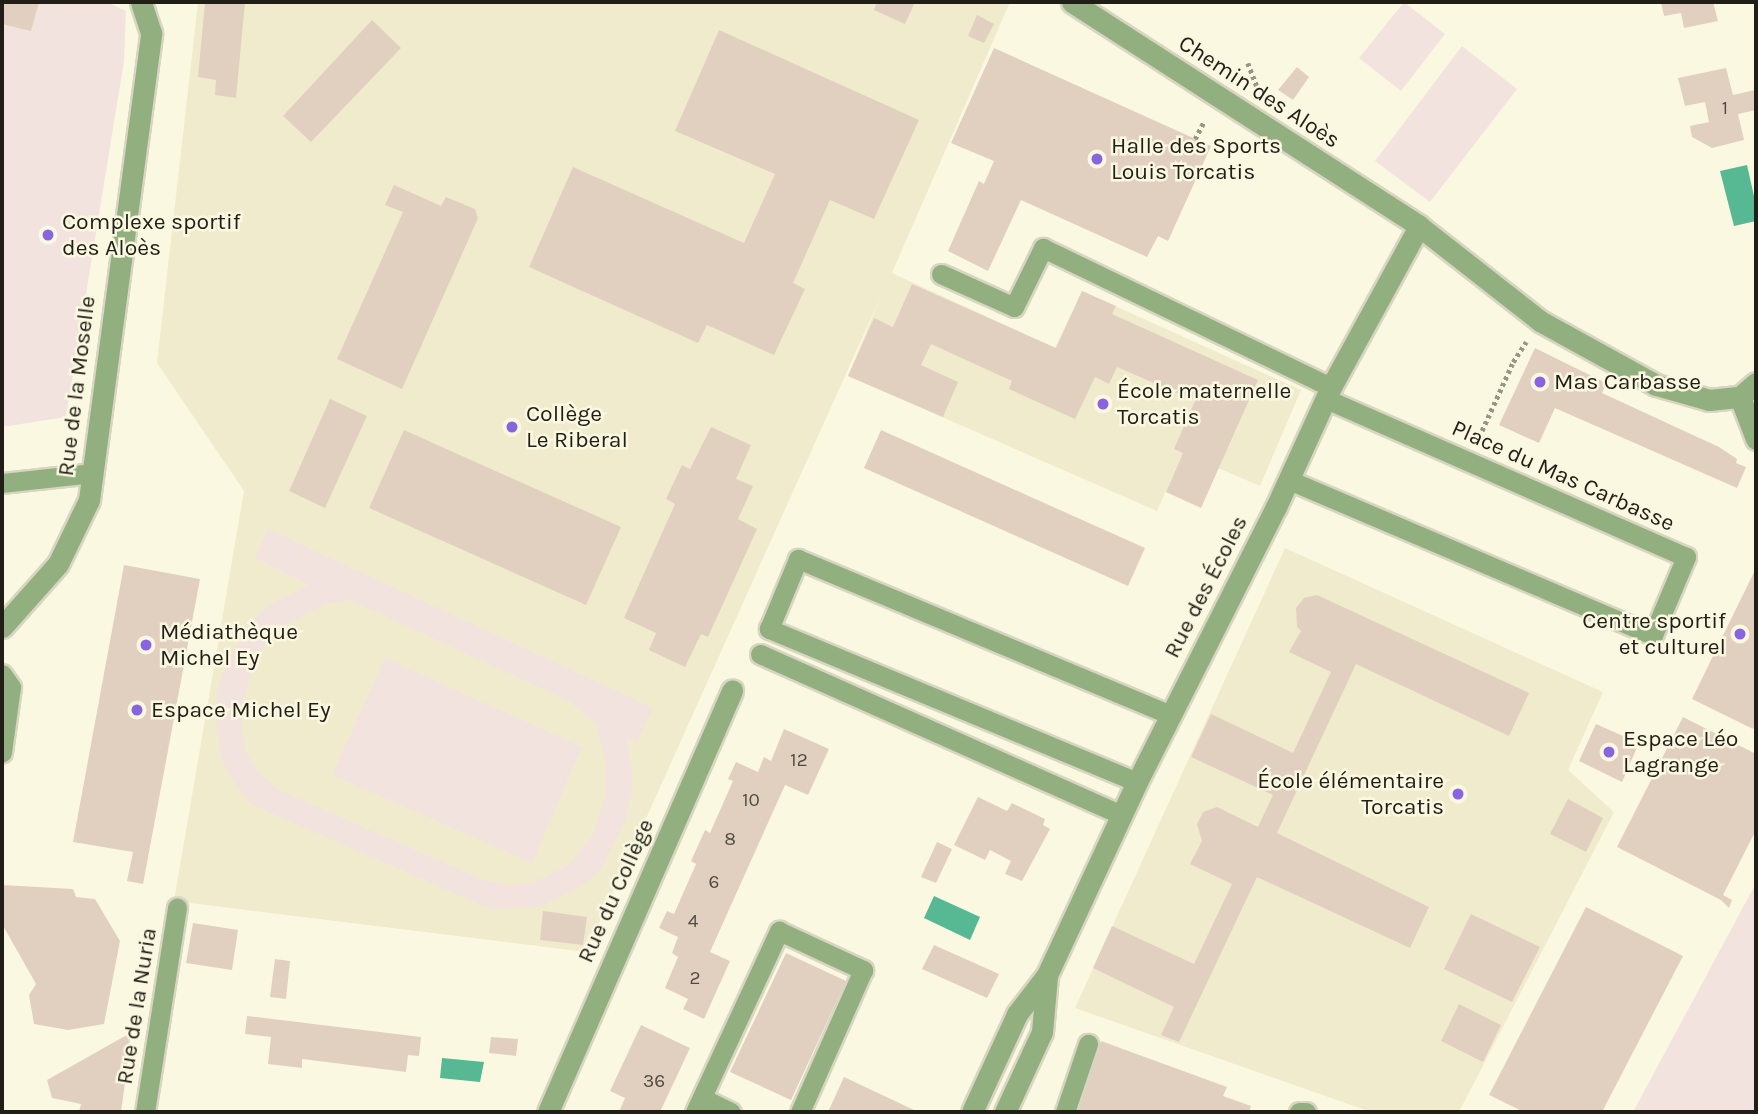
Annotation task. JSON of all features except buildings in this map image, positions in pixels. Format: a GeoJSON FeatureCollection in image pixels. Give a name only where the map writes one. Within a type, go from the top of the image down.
{"type":"FeatureCollection","features":[{"type":"Feature","properties":{"kind":"street","name":"Rue de la Moselle"},"geometry":{"type":"LineString","coordinates":[[2,627],[58,564],[89,500],[151,33],[141,2]]}},
{"type":"Feature","properties":{"kind":"street","name":"Chemin des Aloès"},"geometry":{"type":"LineString","coordinates":[[1072,2],[1419,226],[1540,321],[1656,385],[1709,400],[1748,390]]}},
{"type":"Feature","properties":{"kind":"street","name":"Rue des Écoles"},"geometry":{"type":"LineString","coordinates":[[972,1112],[1017,1014],[1047,975],[1121,815],[1289,480],[1328,393],[1419,226]]}},
{"type":"Feature","properties":{"kind":"street"},"geometry":{"type":"LineString","coordinates":[[1748,390],[1756,439]]}},
{"type":"Feature","properties":{"kind":"street","name":"Rue du Collège"},"geometry":{"type":"LineString","coordinates":[[548,1112],[732,690]]}},
{"type":"Feature","properties":{"kind":"street","name":"Rue des Écoles"},"geometry":{"type":"LineString","coordinates":[[1005,1112],[1042,1032],[1047,975]]}},
{"type":"Feature","properties":{"kind":"lane","name":"Place du Mas Carbasse"},"geometry":{"type":"LineString","coordinates":[[941,274],[1014,307],[1043,248],[1468,462],[1686,557],[1653,635],[1289,480]]}},
{"type":"Feature","properties":{"kind":"lane"},"geometry":{"type":"LineString","coordinates":[[2,483],[92,473]]}},
{"type":"Feature","properties":{"kind":"lane"},"geometry":{"type":"LineString","coordinates":[[1137,782],[769,629],[798,559],[1171,715]]}},
{"type":"Feature","properties":{"kind":"lane"},"geometry":{"type":"LineString","coordinates":[[760,654],[1121,815]]}},
{"type":"Feature","properties":{"kind":"lane"},"geometry":{"type":"LineString","coordinates":[[2,674],[11,687],[2,752]]}},
{"type":"Feature","properties":{"kind":"lane","name":"Rue de la Nuria"},"geometry":{"type":"LineString","coordinates":[[145,1112],[177,907]]}},
{"type":"Feature","properties":{"kind":"lane"},"geometry":{"type":"LineString","coordinates":[[731,1112],[698,1105],[779,931],[863,970],[800,1112]]}},
{"type":"Feature","properties":{"kind":"lane"},"geometry":{"type":"LineString","coordinates":[[1065,1112],[1088,1044]]}},
{"type":"Feature","properties":{"kind":"lane"},"geometry":{"type":"LineString","coordinates":[[1299,1112],[1306,1112]]}},
{"type":"Feature","properties":{"kind":"path"},"geometry":{"type":"LineString","coordinates":[[1468,462],[1513,362],[1540,321]]}},
{"type":"Feature","properties":{"kind":"shaded area","name":"Complexe sportif des Aloès"},"geometry":{"type":"Polygon","coordinates":[[[2,2],[107,2],[126,11],[124,61],[66,417],[2,427],[2,2]]]}},
{"type":"Feature","properties":{"kind":"shaded area","name":"Collège Le Riberal"},"geometry":{"type":"Polygon","coordinates":[[[198,2],[1010,2],[892,273],[1055,348],[1082,291],[1301,390],[1260,486],[1183,453],[1157,511],[848,376],[881,296],[586,952],[174,901],[244,491],[157,363],[198,2]]]}},
{"type":"Feature","properties":{"kind":"shaded area"},"geometry":{"type":"Polygon","coordinates":[[[1404,2],[1445,34],[1401,91],[1359,58],[1404,2]]]}},
{"type":"Feature","properties":{"kind":"shaded area"},"geometry":{"type":"Polygon","coordinates":[[[1462,46],[1517,89],[1430,202],[1375,161],[1462,46]]]}},
{"type":"Feature","properties":{"kind":"shaded area"},"geometry":{"type":"Polygon","coordinates":[[[1747,165],[1756,205],[1756,221],[1734,226],[1720,171],[1747,165]]]}},
{"type":"Feature","properties":{"kind":"shaded area"},"geometry":{"type":"Polygon","coordinates":[[[268,529],[653,708],[637,742],[627,738],[633,782],[626,820],[601,868],[584,885],[539,907],[491,909],[252,804],[236,786],[221,759],[215,713],[218,687],[229,658],[246,628],[267,606],[309,585],[255,558],[268,529]],[[350,600],[326,604],[283,626],[266,643],[252,668],[240,714],[245,750],[257,771],[277,789],[481,879],[508,885],[532,883],[568,865],[593,835],[605,795],[606,762],[596,724],[569,701],[350,600]]]}},
{"type":"Feature","properties":{"kind":"shaded area"},"geometry":{"type":"Polygon","coordinates":[[[1285,548],[1603,692],[1568,770],[1614,812],[1459,1112],[1371,1112],[1075,1008],[1285,548]]]}},
{"type":"Feature","properties":{"kind":"shaded area"},"geometry":{"type":"Polygon","coordinates":[[[385,658],[582,747],[532,863],[332,775],[385,658]]]}},
{"type":"Feature","properties":{"kind":"shaded area"},"geometry":{"type":"Polygon","coordinates":[[[1756,883],[1756,1112],[1633,1112],[1756,883]]]}},
{"type":"Feature","properties":{"kind":"shaded area"},"geometry":{"type":"Polygon","coordinates":[[[934,896],[980,917],[970,940],[924,918],[934,896]]]}},
{"type":"Feature","properties":{"kind":"shaded area"},"geometry":{"type":"Polygon","coordinates":[[[442,1058],[484,1062],[480,1082],[440,1078],[442,1058]]]}},
{"type":"Feature","properties":{"kind":"place","name":"Halle des Sports Louis Torcatis"},"geometry":{"type":"Point","coordinates":[1097,159]}},
{"type":"Feature","properties":{"kind":"place","name":"Complexe sportif des Aloès"},"geometry":{"type":"Point","coordinates":[48,235]}},
{"type":"Feature","properties":{"kind":"place","name":"Mas Carbasse"},"geometry":{"type":"Point","coordinates":[1540,382]}},
{"type":"Feature","properties":{"kind":"place","name":"École maternelle Torcatis"},"geometry":{"type":"Point","coordinates":[1103,404]}},
{"type":"Feature","properties":{"kind":"place","name":"Collège Le Riberal"},"geometry":{"type":"Point","coordinates":[512,427]}},
{"type":"Feature","properties":{"kind":"place","name":"Centre sportif et culturel"},"geometry":{"type":"Point","coordinates":[1740,634]}},
{"type":"Feature","properties":{"kind":"place","name":"Médiathèque Michel Ey"},"geometry":{"type":"Point","coordinates":[146,645]}},
{"type":"Feature","properties":{"kind":"place","name":"Espace Michel Ey"},"geometry":{"type":"Point","coordinates":[137,710]}},
{"type":"Feature","properties":{"kind":"place","name":"Espace Léo Lagrange"},"geometry":{"type":"Point","coordinates":[1609,752]}},
{"type":"Feature","properties":{"kind":"place","name":"École élémentaire Torcatis"},"geometry":{"type":"Point","coordinates":[1458,794]}}]}
